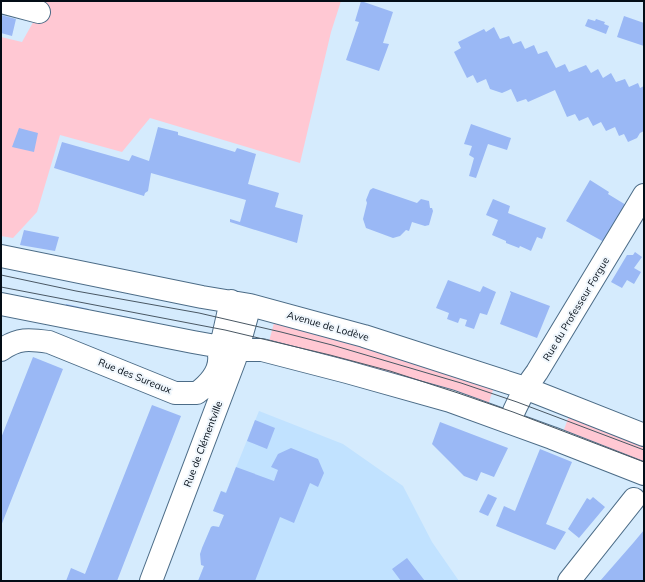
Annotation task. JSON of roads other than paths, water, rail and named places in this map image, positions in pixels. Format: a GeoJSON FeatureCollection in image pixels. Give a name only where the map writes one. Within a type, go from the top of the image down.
{"type":"FeatureCollection","features":[{"type":"Feature","properties":{"kind":"street"},"geometry":{"type":"LineString","coordinates":[[1,2],[39,12]]}},
{"type":"Feature","properties":{"kind":"street","name":"Rue du Professeur Forgue"},"geometry":{"type":"LineString","coordinates":[[510,422],[517,402],[525,388],[537,372],[644,195]]}},
{"type":"Feature","properties":{"kind":"street","name":"Avenue de Lodève"},"geometry":{"type":"LineString","coordinates":[[1,256],[240,303],[364,336],[525,388],[644,435]]}},
{"type":"Feature","properties":{"kind":"street","name":"Rue des Sureaux"},"geometry":{"type":"LineString","coordinates":[[1,350],[10,344],[28,339],[49,342],[175,393],[197,393],[207,386],[220,363],[219,355],[229,348],[240,303]]}},
{"type":"Feature","properties":{"kind":"street"},"geometry":{"type":"LineString","coordinates":[[1,304],[229,348],[262,350],[347,372],[450,401],[510,422],[644,474]]}},
{"type":"Feature","properties":{"kind":"street","name":"Rue de Clémentville"},"geometry":{"type":"LineString","coordinates":[[151,581],[231,371],[229,348]]}},
{"type":"Feature","properties":{"kind":"street"},"geometry":{"type":"LineString","coordinates":[[569,581],[634,499]]}},
{"type":"Feature","properties":{"kind":"tram line"},"geometry":{"type":"LineString","coordinates":[[1,275],[76,291],[199,313],[332,345],[461,383],[517,402],[644,450]]}},
{"type":"Feature","properties":{"kind":"tram line"},"geometry":{"type":"LineString","coordinates":[[1,287],[225,330],[390,371],[513,412],[644,462]]}}]}
